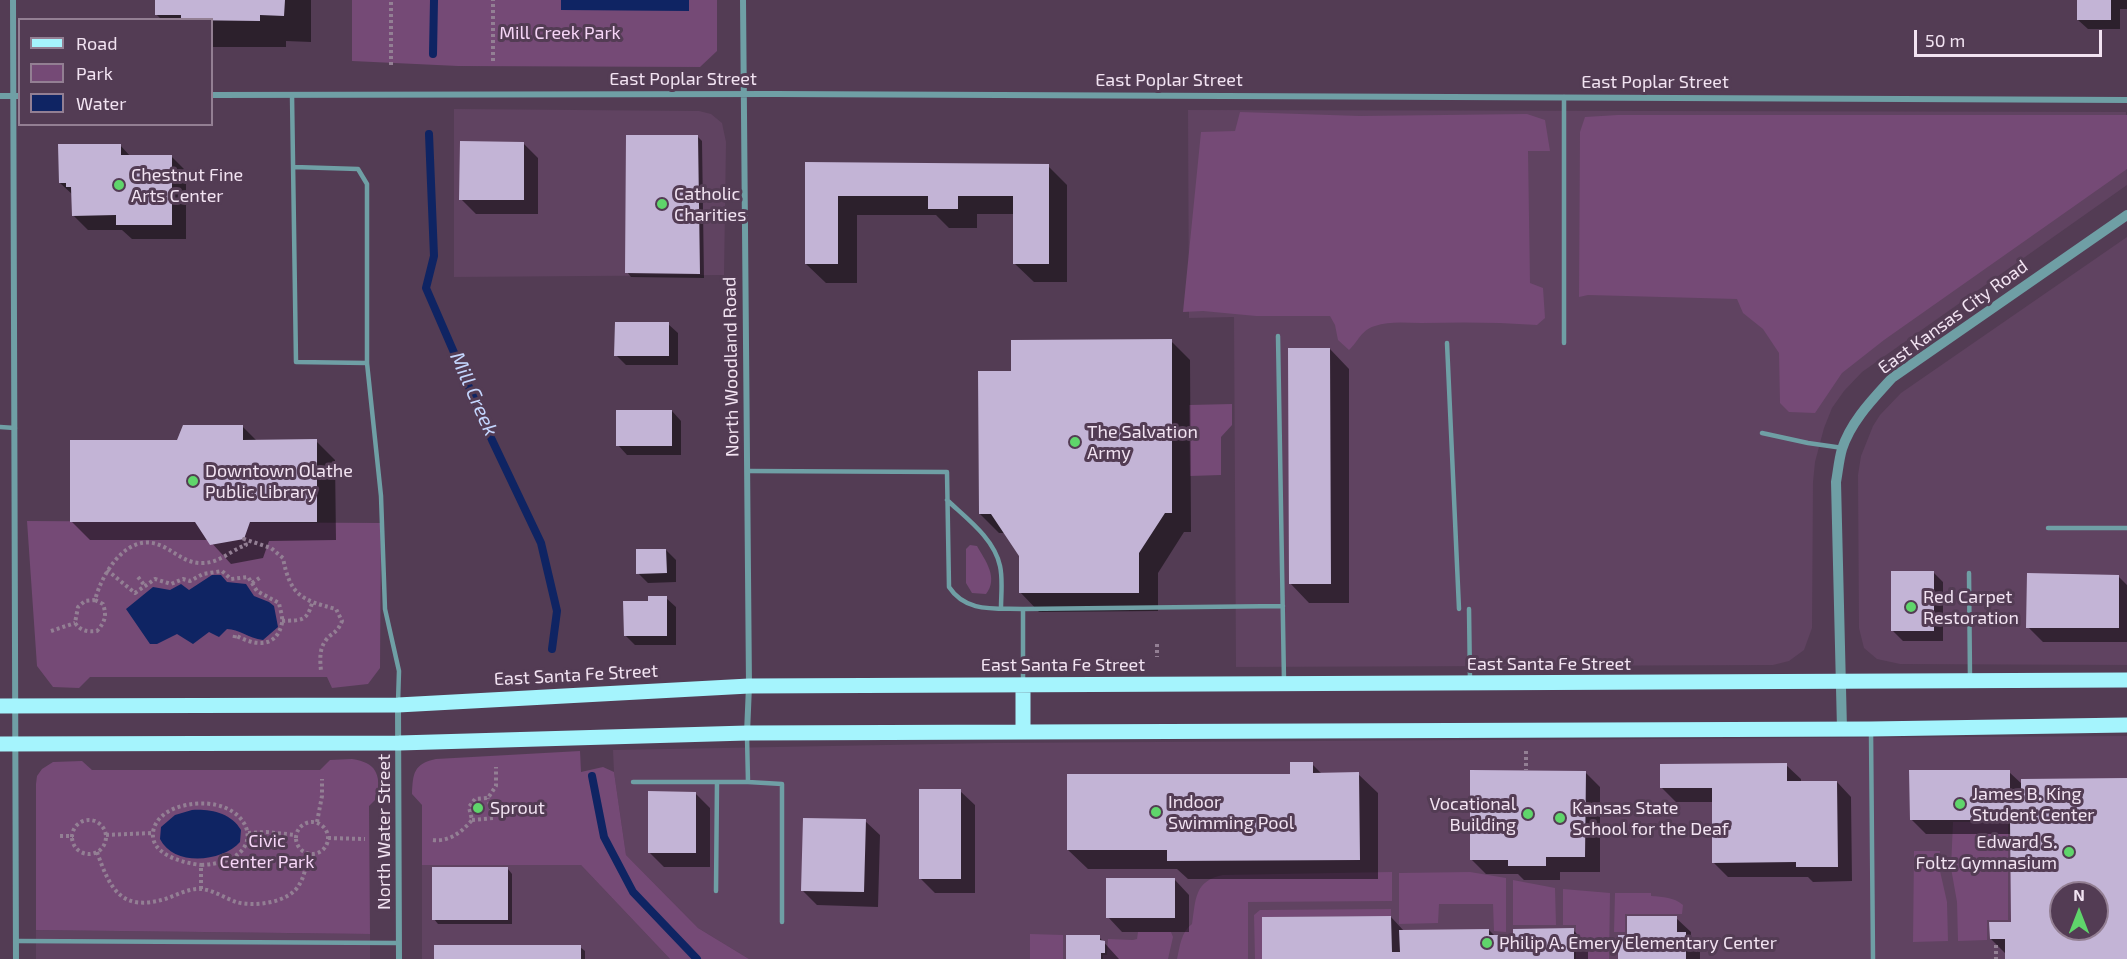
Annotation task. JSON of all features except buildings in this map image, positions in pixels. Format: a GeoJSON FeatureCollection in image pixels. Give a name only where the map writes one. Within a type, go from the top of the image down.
{"type":"FeatureCollection","features":[{"type":"Feature","properties":{"kind":"main road","name":"East Santa Fe Street"},"geometry":{"type":"LineString","coordinates":[[0,706],[398,705],[748,686],[2127,680]]}},
{"type":"Feature","properties":{"kind":"main road"},"geometry":{"type":"LineString","coordinates":[[1023,685],[1023,732]]}},
{"type":"Feature","properties":{"kind":"main road"},"geometry":{"type":"LineString","coordinates":[[0,744],[399,743],[747,733],[1871,729],[2127,725]]}},
{"type":"Feature","properties":{"kind":"street"},"geometry":{"type":"LineString","coordinates":[[13,0],[16,96],[16,959]]}},
{"type":"Feature","properties":{"kind":"street","name":"North Woodland Road"},"geometry":{"type":"LineString","coordinates":[[743,0],[747,733]]}},
{"type":"Feature","properties":{"kind":"street","name":"East Poplar Street"},"geometry":{"type":"LineString","coordinates":[[213,95],[743,94],[2127,100]]}},
{"type":"Feature","properties":{"kind":"street"},"geometry":{"type":"LineString","coordinates":[[0,96],[16,96]]}},
{"type":"Feature","properties":{"kind":"street","name":"East Kansas City Road"},"geometry":{"type":"LineString","coordinates":[[1842,729],[1836,482],[1843,448],[1858,419],[1892,378],[2127,215]]}},
{"type":"Feature","properties":{"kind":"street","name":"North Water Street"},"geometry":{"type":"LineString","coordinates":[[398,705],[399,959]]}},
{"type":"Feature","properties":{"kind":"lane"},"geometry":{"type":"LineString","coordinates":[[292,95],[296,362],[367,363]]}},
{"type":"Feature","properties":{"kind":"lane"},"geometry":{"type":"LineString","coordinates":[[1564,97],[1564,343]]}},
{"type":"Feature","properties":{"kind":"lane"},"geometry":{"type":"LineString","coordinates":[[294,167],[358,169],[367,184],[367,363],[381,496],[384,609],[399,671],[398,705]]}},
{"type":"Feature","properties":{"kind":"lane"},"geometry":{"type":"LineString","coordinates":[[1278,336],[1284,684]]}},
{"type":"Feature","properties":{"kind":"lane"},"geometry":{"type":"LineString","coordinates":[[1447,343],[1459,609]]}},
{"type":"Feature","properties":{"kind":"lane"},"geometry":{"type":"LineString","coordinates":[[0,427],[15,428]]}},
{"type":"Feature","properties":{"kind":"lane"},"geometry":{"type":"LineString","coordinates":[[1762,433],[1843,448]]}},
{"type":"Feature","properties":{"kind":"lane"},"geometry":{"type":"LineString","coordinates":[[747,471],[947,472],[949,587],[956,598],[979,608],[1283,606]]}},
{"type":"Feature","properties":{"kind":"lane"},"geometry":{"type":"LineString","coordinates":[[947,500],[983,534],[995,553],[1000,566],[1001,608]]}},
{"type":"Feature","properties":{"kind":"lane"},"geometry":{"type":"LineString","coordinates":[[2048,528],[2127,528]]}},
{"type":"Feature","properties":{"kind":"lane"},"geometry":{"type":"LineString","coordinates":[[1969,573],[1970,681]]}},
{"type":"Feature","properties":{"kind":"lane"},"geometry":{"type":"LineString","coordinates":[[1023,609],[1023,685]]}},
{"type":"Feature","properties":{"kind":"lane"},"geometry":{"type":"LineString","coordinates":[[1469,609],[1470,684]]}},
{"type":"Feature","properties":{"kind":"lane"},"geometry":{"type":"LineString","coordinates":[[1871,729],[1873,959]]}},
{"type":"Feature","properties":{"kind":"lane"},"geometry":{"type":"LineString","coordinates":[[747,733],[748,782]]}},
{"type":"Feature","properties":{"kind":"lane"},"geometry":{"type":"LineString","coordinates":[[633,782],[782,784],[782,922]]}},
{"type":"Feature","properties":{"kind":"lane"},"geometry":{"type":"LineString","coordinates":[[716,891],[717,782]]}},
{"type":"Feature","properties":{"kind":"lane"},"geometry":{"type":"LineString","coordinates":[[16,941],[399,943]]}},
{"type":"Feature","properties":{"kind":"path"},"geometry":{"type":"LineString","coordinates":[[391,0],[391,65]]}},
{"type":"Feature","properties":{"kind":"path"},"geometry":{"type":"LineString","coordinates":[[493,0],[493,61]]}},
{"type":"Feature","properties":{"kind":"path"},"geometry":{"type":"LineString","coordinates":[[95,600],[107,570],[127,549],[137,543],[148,542],[161,546],[189,562],[204,563],[221,560],[230,550],[246,545],[244,539],[271,549],[283,558],[287,576],[299,595],[312,603],[336,609],[342,621],[338,632],[326,639],[320,653],[321,671]]}},
{"type":"Feature","properties":{"kind":"path"},"geometry":{"type":"LineString","coordinates":[[203,574],[204,563]]}},
{"type":"Feature","properties":{"kind":"path"},"geometry":{"type":"LineString","coordinates":[[107,570],[135,593],[155,579],[171,584],[183,579],[190,581],[203,574],[222,571],[231,579],[248,577],[257,591],[279,603],[282,621],[278,633],[266,643],[250,644],[235,635],[234,641]]}},
{"type":"Feature","properties":{"kind":"path"},"geometry":{"type":"LineString","coordinates":[[138,577],[145,586]]}},
{"type":"Feature","properties":{"kind":"path"},"geometry":{"type":"LineString","coordinates":[[252,584],[261,577]]}},
{"type":"Feature","properties":{"kind":"path"},"geometry":{"type":"LineString","coordinates":[[95,600],[103,604],[106,613],[104,623],[97,631],[87,632],[75,623],[75,615],[78,607],[85,602],[95,600]]}},
{"type":"Feature","properties":{"kind":"path"},"geometry":{"type":"LineString","coordinates":[[282,621],[303,619],[309,614],[312,603]]}},
{"type":"Feature","properties":{"kind":"path"},"geometry":{"type":"LineString","coordinates":[[51,631],[75,623]]}},
{"type":"Feature","properties":{"kind":"path"},"geometry":{"type":"LineString","coordinates":[[1157,644],[1157,657]]}},
{"type":"Feature","properties":{"kind":"path"},"geometry":{"type":"LineString","coordinates":[[1526,751],[1526,770]]}},
{"type":"Feature","properties":{"kind":"path"},"geometry":{"type":"LineString","coordinates":[[488,798],[496,786],[496,766]]}},
{"type":"Feature","properties":{"kind":"path"},"geometry":{"type":"LineString","coordinates":[[317,822],[322,796],[322,779]]}},
{"type":"Feature","properties":{"kind":"path"},"geometry":{"type":"LineString","coordinates":[[433,840],[461,833],[472,820],[494,818],[488,798]]}},
{"type":"Feature","properties":{"kind":"path"},"geometry":{"type":"LineString","coordinates":[[472,820],[469,807],[475,799],[488,798]]}},
{"type":"Feature","properties":{"kind":"path"},"geometry":{"type":"LineString","coordinates":[[203,803],[231,811],[244,820],[248,833],[247,841],[240,852],[220,862],[201,865],[180,862],[166,855],[158,847],[153,833],[157,822],[169,811],[184,805],[203,803]]}},
{"type":"Feature","properties":{"kind":"path"},"geometry":{"type":"LineString","coordinates":[[92,820],[101,825],[106,835],[104,845],[97,852],[85,853],[76,847],[73,836],[74,830],[81,822],[92,820]]}},
{"type":"Feature","properties":{"kind":"path"},"geometry":{"type":"LineString","coordinates":[[317,822],[325,829],[328,838],[322,851],[308,854],[299,849],[296,835],[301,826],[317,822]]}},
{"type":"Feature","properties":{"kind":"path"},"geometry":{"type":"LineString","coordinates":[[106,835],[153,833]]}},
{"type":"Feature","properties":{"kind":"path"},"geometry":{"type":"LineString","coordinates":[[248,833],[296,835]]}},
{"type":"Feature","properties":{"kind":"path"},"geometry":{"type":"LineString","coordinates":[[60,836],[73,836]]}},
{"type":"Feature","properties":{"kind":"path"},"geometry":{"type":"LineString","coordinates":[[328,838],[365,839]]}},
{"type":"Feature","properties":{"kind":"path"},"geometry":{"type":"LineString","coordinates":[[97,852],[106,878],[115,891],[126,899],[149,903],[185,891],[201,889],[247,905],[260,905],[278,899],[298,887],[308,854]]}},
{"type":"Feature","properties":{"kind":"path"},"geometry":{"type":"LineString","coordinates":[[201,865],[201,889]]}},
{"type":"Feature","properties":{"kind":"path"},"geometry":{"type":"LineString","coordinates":[[1996,945],[1996,959]]}},
{"type":"Feature","properties":{"kind":"shaded area"},"geometry":{"type":"Polygon","coordinates":[[[454,109],[699,111],[711,114],[722,123],[726,142],[724,275],[454,277],[454,109]]]}},
{"type":"Feature","properties":{"kind":"shaded area"},"geometry":{"type":"Polygon","coordinates":[[[1188,110],[2126,112],[2127,185],[1862,372],[1844,391],[1832,408],[1815,462],[1812,628],[1804,650],[1789,661],[1773,665],[1236,667],[1234,317],[1189,318],[1188,110]]]}},
{"type":"Feature","properties":{"kind":"shaded area"},"geometry":{"type":"Polygon","coordinates":[[[2127,237],[2127,665],[1900,664],[1877,659],[1864,648],[1859,628],[1858,475],[1861,456],[1873,426],[1901,393],[2127,237]]]}},
{"type":"Feature","properties":{"kind":"shaded area","name":"Kansas State School for the Deaf"},"geometry":{"type":"Polygon","coordinates":[[[2127,736],[2127,959],[749,959],[698,928],[626,855],[613,750],[994,743],[2127,736]]]}},
{"type":"Feature","properties":{"kind":"shaded area"},"geometry":{"type":"Polygon","coordinates":[[[422,865],[581,865],[670,959],[422,959],[422,865]]]}},
{"type":"Feature","properties":{"kind":"shaded area"},"geometry":{"type":"Polygon","coordinates":[[[36,930],[370,934],[370,959],[36,959],[36,930]]]}},
{"type":"Feature","properties":{"kind":"green space","name":"Mill Creek Park"},"geometry":{"type":"Polygon","coordinates":[[[352,0],[717,0],[717,51],[700,67],[458,66],[352,61],[352,0]]]}},
{"type":"Feature","properties":{"kind":"green space"},"geometry":{"type":"Polygon","coordinates":[[[1240,112],[1360,116],[1527,114],[1545,120],[1550,151],[1528,151],[1530,283],[1543,288],[1545,318],[1537,325],[1479,322],[1386,323],[1366,330],[1349,350],[1338,340],[1335,325],[1330,316],[1256,316],[1203,311],[1183,312],[1201,132],[1235,131],[1240,112]]]}},
{"type":"Feature","properties":{"kind":"green space"},"geometry":{"type":"Polygon","coordinates":[[[1618,115],[2127,115],[2127,169],[1884,340],[1842,373],[1815,413],[1789,412],[1780,403],[1779,353],[1763,329],[1743,313],[1737,299],[1588,295],[1579,297],[1580,132],[1585,117],[1618,115]]]}},
{"type":"Feature","properties":{"kind":"green space"},"geometry":{"type":"Polygon","coordinates":[[[1232,404],[1232,425],[1221,437],[1221,475],[1190,476],[1189,405],[1232,404]]]}},
{"type":"Feature","properties":{"kind":"green space"},"geometry":{"type":"Polygon","coordinates":[[[27,521],[381,523],[380,668],[368,684],[332,688],[327,677],[90,677],[79,688],[53,687],[37,666],[27,521]]]}},
{"type":"Feature","properties":{"kind":"green space"},"geometry":{"type":"Polygon","coordinates":[[[970,545],[977,546],[991,575],[990,588],[986,594],[972,593],[966,583],[966,549],[970,545]]]}},
{"type":"Feature","properties":{"kind":"green space"},"geometry":{"type":"Polygon","coordinates":[[[580,751],[581,772],[603,767],[614,772],[626,855],[698,928],[749,959],[670,959],[581,865],[422,865],[422,805],[412,794],[414,775],[423,764],[436,759],[580,751]]]}},
{"type":"Feature","properties":{"kind":"green space","name":"Civic Center Park"},"geometry":{"type":"Polygon","coordinates":[[[352,759],[372,766],[378,781],[379,796],[369,806],[370,934],[36,930],[36,784],[37,776],[42,769],[53,762],[82,761],[92,770],[320,770],[330,760],[352,759]]]}},
{"type":"Feature","properties":{"kind":"green space"},"geometry":{"type":"Polygon","coordinates":[[[1953,822],[2008,822],[2008,920],[1987,920],[1987,940],[1958,941],[1957,902],[1951,868],[1953,822]]]}},
{"type":"Feature","properties":{"kind":"green space"},"geometry":{"type":"Polygon","coordinates":[[[1914,851],[1940,851],[1940,871],[1947,902],[1948,941],[1913,942],[1914,851]]]}},
{"type":"Feature","properties":{"kind":"green space"},"geometry":{"type":"Polygon","coordinates":[[[1392,872],[1392,901],[1248,902],[1248,959],[1177,959],[1183,935],[1192,924],[1198,892],[1206,882],[1214,878],[1223,875],[1392,872]]]}},
{"type":"Feature","properties":{"kind":"green space"},"geometry":{"type":"Polygon","coordinates":[[[1470,872],[1506,878],[1506,932],[1494,931],[1493,904],[1439,904],[1438,923],[1399,924],[1399,873],[1470,872]]]}},
{"type":"Feature","properties":{"kind":"green space"},"geometry":{"type":"Polygon","coordinates":[[[1513,880],[1555,888],[1556,925],[1513,925],[1513,880]]]}},
{"type":"Feature","properties":{"kind":"green space"},"geometry":{"type":"Polygon","coordinates":[[[1563,889],[1610,893],[1609,959],[1576,959],[1576,925],[1563,925],[1563,889]]]}},
{"type":"Feature","properties":{"kind":"green space"},"geometry":{"type":"Polygon","coordinates":[[[1615,893],[1651,893],[1651,896],[1672,899],[1683,905],[1682,914],[1625,914],[1625,932],[1614,932],[1615,893]]]}},
{"type":"Feature","properties":{"kind":"green space"},"geometry":{"type":"Polygon","coordinates":[[[1391,909],[1391,916],[1262,917],[1262,959],[1255,959],[1254,915],[1260,910],[1391,909]]]}},
{"type":"Feature","properties":{"kind":"green space"},"geometry":{"type":"Polygon","coordinates":[[[1138,932],[1171,932],[1173,937],[1168,959],[1103,959],[1103,955],[1107,955],[1108,939],[1133,940],[1137,939],[1138,932]]]}},
{"type":"Feature","properties":{"kind":"green space"},"geometry":{"type":"Polygon","coordinates":[[[1030,934],[1063,935],[1063,959],[1030,959],[1030,934]]]}},
{"type":"Feature","properties":{"kind":"water"},"geometry":{"type":"Polygon","coordinates":[[[561,0],[689,0],[689,11],[561,10],[561,0]]]}},
{"type":"Feature","properties":{"kind":"water"},"geometry":{"type":"Polygon","coordinates":[[[212,575],[221,575],[227,582],[246,584],[254,596],[269,602],[274,606],[278,627],[263,640],[227,629],[219,637],[209,632],[193,644],[177,634],[157,644],[150,644],[126,609],[153,587],[170,590],[181,584],[189,590],[212,575]]]}},
{"type":"Feature","properties":{"kind":"water"},"geometry":{"type":"Polygon","coordinates":[[[192,810],[213,811],[232,820],[241,830],[240,842],[222,854],[198,858],[187,858],[167,848],[160,839],[161,827],[175,815],[192,810]]]}},
{"type":"Feature","properties":{"kind":"waterway","name":"Mill Creek"},"geometry":{"type":"LineString","coordinates":[[433,54],[434,0]]}},
{"type":"Feature","properties":{"kind":"waterway","name":"Mill Creek"},"geometry":{"type":"LineString","coordinates":[[429,134],[434,256],[426,288],[492,440],[541,543],[557,611],[552,649]]}},
{"type":"Feature","properties":{"kind":"waterway","name":"Mill Creek"},"geometry":{"type":"LineString","coordinates":[[592,776],[604,837],[633,892],[697,959]]}},
{"type":"Feature","properties":{"kind":"place","name":"Chestnut Fine Arts Center"},"geometry":{"type":"Point","coordinates":[119,185]}},
{"type":"Feature","properties":{"kind":"place","name":"Catholic Charities"},"geometry":{"type":"Point","coordinates":[662,204]}},
{"type":"Feature","properties":{"kind":"place","name":"The Salvation Army"},"geometry":{"type":"Point","coordinates":[1075,442]}},
{"type":"Feature","properties":{"kind":"place","name":"Downtown Olathe Public Library"},"geometry":{"type":"Point","coordinates":[193,481]}},
{"type":"Feature","properties":{"kind":"place","name":"Red Carpet Restoration"},"geometry":{"type":"Point","coordinates":[1911,607]}},
{"type":"Feature","properties":{"kind":"place","name":"James B. King Student Center"},"geometry":{"type":"Point","coordinates":[1960,804]}},
{"type":"Feature","properties":{"kind":"place","name":"Sprout"},"geometry":{"type":"Point","coordinates":[478,808]}},
{"type":"Feature","properties":{"kind":"place","name":"Indoor Swimming Pool"},"geometry":{"type":"Point","coordinates":[1156,812]}},
{"type":"Feature","properties":{"kind":"place","name":"Vocational Building"},"geometry":{"type":"Point","coordinates":[1528,814]}},
{"type":"Feature","properties":{"kind":"place","name":"Kansas State School for the Deaf"},"geometry":{"type":"Point","coordinates":[1560,818]}},
{"type":"Feature","properties":{"kind":"place","name":"Edward S. Foltz Gymnasium"},"geometry":{"type":"Point","coordinates":[2069,852]}},
{"type":"Feature","properties":{"kind":"place","name":"Philip A. Emery Elementary Center"},"geometry":{"type":"Point","coordinates":[1487,943]}}]}
